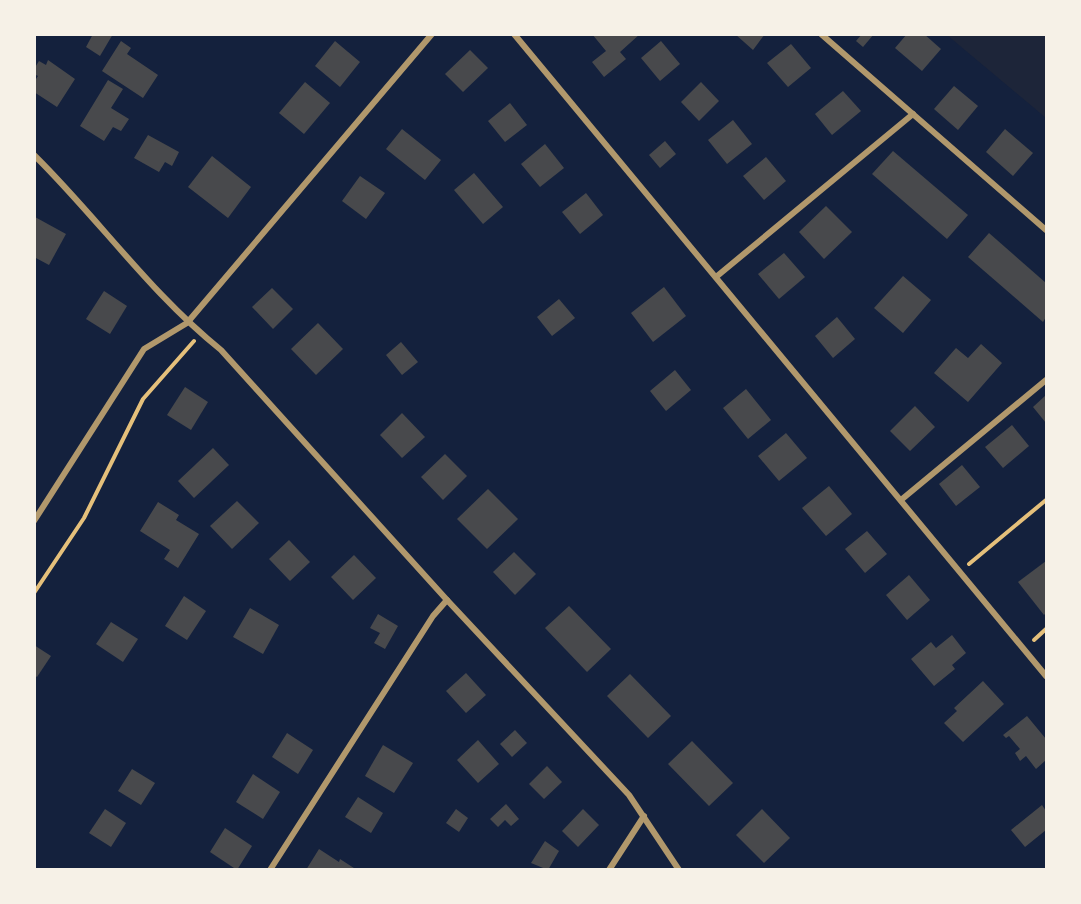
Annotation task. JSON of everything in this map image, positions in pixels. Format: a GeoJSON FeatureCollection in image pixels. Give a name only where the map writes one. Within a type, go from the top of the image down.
{"type":"FeatureCollection","features":[{"type":"Feature","properties":{"kind":"street"},"geometry":{"type":"LineString","coordinates":[[34,521],[144,349],[187,323],[432,34]]}},
{"type":"Feature","properties":{"kind":"street"},"geometry":{"type":"LineString","coordinates":[[514,34],[1047,676]]}},
{"type":"Feature","properties":{"kind":"street"},"geometry":{"type":"LineString","coordinates":[[821,34],[1047,230]]}},
{"type":"Feature","properties":{"kind":"street"},"geometry":{"type":"LineString","coordinates":[[716,277],[913,114]]}},
{"type":"Feature","properties":{"kind":"street"},"geometry":{"type":"LineString","coordinates":[[34,155],[71,191],[187,323],[221,350],[447,600],[629,795],[679,870]]}},
{"type":"Feature","properties":{"kind":"street"},"geometry":{"type":"LineString","coordinates":[[901,500],[1047,380]]}},
{"type":"Feature","properties":{"kind":"street"},"geometry":{"type":"LineString","coordinates":[[270,870],[433,615],[447,600]]}},
{"type":"Feature","properties":{"kind":"street"},"geometry":{"type":"LineString","coordinates":[[609,870],[644,816]]}},
{"type":"Feature","properties":{"kind":"path"},"geometry":{"type":"LineString","coordinates":[[34,593],[84,518],[142,399],[200,333]]}},
{"type":"Feature","properties":{"kind":"path"},"geometry":{"type":"LineString","coordinates":[[959,572],[1047,500]]}},
{"type":"Feature","properties":{"kind":"shaded area"},"geometry":{"type":"Polygon","coordinates":[[[947,35],[1046,35],[1046,118],[947,35]]]}},
{"type":"Feature","properties":{"kind":"building"},"geometry":{"type":"Polygon","coordinates":[[[93,34],[113,34],[100,56],[86,47],[93,34]]]}},
{"type":"Feature","properties":{"kind":"building"},"geometry":{"type":"Polygon","coordinates":[[[592,34],[640,34],[620,52],[626,59],[604,77],[592,62],[606,51],[592,34]]]}},
{"type":"Feature","properties":{"kind":"building"},"geometry":{"type":"Polygon","coordinates":[[[735,34],[765,34],[753,50],[735,34]]]}},
{"type":"Feature","properties":{"kind":"building"},"geometry":{"type":"Polygon","coordinates":[[[862,34],[874,34],[863,47],[856,41],[862,34]]]}},
{"type":"Feature","properties":{"kind":"building"},"geometry":{"type":"Polygon","coordinates":[[[907,34],[924,34],[941,49],[922,71],[895,48],[907,34]]]}},
{"type":"Feature","properties":{"kind":"building"},"geometry":{"type":"Polygon","coordinates":[[[121,41],[131,48],[127,54],[158,75],[143,98],[102,71],[121,41]]]}},
{"type":"Feature","properties":{"kind":"building"},"geometry":{"type":"Polygon","coordinates":[[[335,41],[360,62],[340,87],[315,66],[335,41]]]}},
{"type":"Feature","properties":{"kind":"building"},"geometry":{"type":"Polygon","coordinates":[[[661,41],[680,64],[660,81],[641,58],[661,41]]]}},
{"type":"Feature","properties":{"kind":"building"},"geometry":{"type":"Polygon","coordinates":[[[791,44],[811,68],[788,87],[767,63],[791,44]]]}},
{"type":"Feature","properties":{"kind":"building"},"geometry":{"type":"Polygon","coordinates":[[[470,50],[488,68],[463,92],[445,74],[470,50]]]}},
{"type":"Feature","properties":{"kind":"building"},"geometry":{"type":"Polygon","coordinates":[[[48,60],[75,79],[57,107],[34,92],[34,82],[38,76],[34,74],[34,69],[39,61],[46,65],[48,60]]]}},
{"type":"Feature","properties":{"kind":"building"},"geometry":{"type":"Polygon","coordinates":[[[108,80],[123,89],[111,108],[129,119],[121,131],[113,127],[104,141],[80,126],[108,80]]]}},
{"type":"Feature","properties":{"kind":"building"},"geometry":{"type":"Polygon","coordinates":[[[305,82],[330,103],[304,134],[279,113],[305,82]]]}},
{"type":"Feature","properties":{"kind":"building"},"geometry":{"type":"Polygon","coordinates":[[[701,82],[719,101],[699,121],[681,102],[701,82]]]}},
{"type":"Feature","properties":{"kind":"building"},"geometry":{"type":"Polygon","coordinates":[[[954,86],[978,106],[958,130],[934,109],[954,86]]]}},
{"type":"Feature","properties":{"kind":"building"},"geometry":{"type":"Polygon","coordinates":[[[843,91],[861,111],[832,135],[815,114],[843,91]]]}},
{"type":"Feature","properties":{"kind":"building"},"geometry":{"type":"Polygon","coordinates":[[[510,103],[527,125],[505,142],[488,121],[510,103]]]}},
{"type":"Feature","properties":{"kind":"building"},"geometry":{"type":"Polygon","coordinates":[[[733,120],[752,144],[727,164],[708,140],[733,120]]]}},
{"type":"Feature","properties":{"kind":"building"},"geometry":{"type":"Polygon","coordinates":[[[402,129],[441,160],[425,180],[386,149],[402,129]]]}},
{"type":"Feature","properties":{"kind":"building"},"geometry":{"type":"Polygon","coordinates":[[[1005,129],[1033,153],[1013,176],[986,152],[1005,129]]]}},
{"type":"Feature","properties":{"kind":"building"},"geometry":{"type":"Polygon","coordinates":[[[148,135],[179,152],[172,166],[165,162],[159,172],[134,158],[148,135]]]}},
{"type":"Feature","properties":{"kind":"building"},"geometry":{"type":"Polygon","coordinates":[[[665,141],[676,154],[660,168],[649,155],[665,141]]]}},
{"type":"Feature","properties":{"kind":"building"},"geometry":{"type":"Polygon","coordinates":[[[545,144],[564,168],[540,187],[521,164],[545,144]]]}},
{"type":"Feature","properties":{"kind":"building"},"geometry":{"type":"Polygon","coordinates":[[[893,151],[968,215],[947,239],[872,174],[893,151]]]}},
{"type":"Feature","properties":{"kind":"building"},"geometry":{"type":"Polygon","coordinates":[[[212,156],[251,187],[228,218],[188,187],[212,156]]]}},
{"type":"Feature","properties":{"kind":"building"},"geometry":{"type":"Polygon","coordinates":[[[766,157],[786,181],[764,200],[743,176],[766,157]]]}},
{"type":"Feature","properties":{"kind":"building"},"geometry":{"type":"Polygon","coordinates":[[[474,173],[503,207],[483,224],[454,190],[474,173]]]}},
{"type":"Feature","properties":{"kind":"building"},"geometry":{"type":"Polygon","coordinates":[[[360,176],[385,193],[366,219],[342,201],[360,176]]]}},
{"type":"Feature","properties":{"kind":"building"},"geometry":{"type":"Polygon","coordinates":[[[586,193],[603,215],[580,234],[562,212],[586,193]]]}},
{"type":"Feature","properties":{"kind":"building"},"geometry":{"type":"Polygon","coordinates":[[[826,206],[852,232],[824,259],[799,232],[826,206]]]}},
{"type":"Feature","properties":{"kind":"building"},"geometry":{"type":"Polygon","coordinates":[[[35,217],[66,234],[49,265],[34,257],[35,217]]]}},
{"type":"Feature","properties":{"kind":"building"},"geometry":{"type":"Polygon","coordinates":[[[989,233],[1046,283],[1046,317],[1043,322],[968,257],[989,233]]]}},
{"type":"Feature","properties":{"kind":"building"},"geometry":{"type":"Polygon","coordinates":[[[784,253],[805,277],[779,299],[758,274],[784,253]]]}},
{"type":"Feature","properties":{"kind":"building"},"geometry":{"type":"Polygon","coordinates":[[[903,276],[931,300],[903,333],[874,308],[903,276]]]}},
{"type":"Feature","properties":{"kind":"building"},"geometry":{"type":"Polygon","coordinates":[[[664,287],[686,316],[653,342],[631,313],[664,287]]]}},
{"type":"Feature","properties":{"kind":"building"},"geometry":{"type":"Polygon","coordinates":[[[272,288],[293,309],[273,329],[252,307],[272,288]]]}},
{"type":"Feature","properties":{"kind":"building"},"geometry":{"type":"Polygon","coordinates":[[[104,291],[127,306],[110,334],[86,319],[104,291]]]}},
{"type":"Feature","properties":{"kind":"building"},"geometry":{"type":"Polygon","coordinates":[[[559,299],[575,318],[552,336],[537,317],[559,299]]]}},
{"type":"Feature","properties":{"kind":"building"},"geometry":{"type":"Polygon","coordinates":[[[837,317],[855,339],[833,358],[815,336],[837,317]]]}},
{"type":"Feature","properties":{"kind":"building"},"geometry":{"type":"Polygon","coordinates":[[[318,323],[343,349],[316,375],[291,349],[318,323]]]}},
{"type":"Feature","properties":{"kind":"building"},"geometry":{"type":"Polygon","coordinates":[[[401,342],[418,362],[402,375],[386,355],[401,342]]]}},
{"type":"Feature","properties":{"kind":"building"},"geometry":{"type":"Polygon","coordinates":[[[981,344],[1002,363],[968,402],[934,373],[956,348],[968,358],[981,344]]]}},
{"type":"Feature","properties":{"kind":"building"},"geometry":{"type":"Polygon","coordinates":[[[675,370],[691,390],[666,411],[650,391],[675,370]]]}},
{"type":"Feature","properties":{"kind":"building"},"geometry":{"type":"Polygon","coordinates":[[[185,387],[208,402],[191,430],[167,415],[185,387]]]}},
{"type":"Feature","properties":{"kind":"building"},"geometry":{"type":"Polygon","coordinates":[[[746,389],[771,420],[748,439],[723,408],[746,389]]]}},
{"type":"Feature","properties":{"kind":"building"},"geometry":{"type":"Polygon","coordinates":[[[1046,395],[1046,423],[1033,407],[1046,395]]]}},
{"type":"Feature","properties":{"kind":"building"},"geometry":{"type":"Polygon","coordinates":[[[915,406],[935,427],[910,451],[890,431],[915,406]]]}},
{"type":"Feature","properties":{"kind":"building"},"geometry":{"type":"Polygon","coordinates":[[[402,413],[425,437],[402,458],[380,435],[402,413]]]}},
{"type":"Feature","properties":{"kind":"building"},"geometry":{"type":"Polygon","coordinates":[[[1012,425],[1029,446],[1003,468],[985,447],[1012,425]]]}},
{"type":"Feature","properties":{"kind":"building"},"geometry":{"type":"Polygon","coordinates":[[[786,433],[807,458],[779,481],[758,456],[786,433]]]}},
{"type":"Feature","properties":{"kind":"building"},"geometry":{"type":"Polygon","coordinates":[[[213,448],[229,465],[194,498],[178,481],[213,448]]]}},
{"type":"Feature","properties":{"kind":"building"},"geometry":{"type":"Polygon","coordinates":[[[445,454],[467,476],[443,500],[421,477],[445,454]]]}},
{"type":"Feature","properties":{"kind":"building"},"geometry":{"type":"Polygon","coordinates":[[[962,465],[980,487],[956,506],[939,484],[962,465]]]}},
{"type":"Feature","properties":{"kind":"building"},"geometry":{"type":"Polygon","coordinates":[[[829,486],[852,514],[826,536],[802,508],[829,486]]]}},
{"type":"Feature","properties":{"kind":"building"},"geometry":{"type":"Polygon","coordinates":[[[488,489],[518,519],[487,549],[457,519],[488,489]]]}},
{"type":"Feature","properties":{"kind":"building"},"geometry":{"type":"Polygon","coordinates":[[[237,501],[259,523],[232,549],[210,526],[237,501]]]}},
{"type":"Feature","properties":{"kind":"building"},"geometry":{"type":"Polygon","coordinates":[[[158,502],[179,515],[176,520],[199,534],[178,568],[164,559],[170,550],[140,531],[158,502]]]}},
{"type":"Feature","properties":{"kind":"building"},"geometry":{"type":"Polygon","coordinates":[[[867,531],[887,554],[865,573],[845,549],[867,531]]]}},
{"type":"Feature","properties":{"kind":"building"},"geometry":{"type":"Polygon","coordinates":[[[289,540],[310,562],[290,581],[269,559],[289,540]]]}},
{"type":"Feature","properties":{"kind":"building"},"geometry":{"type":"Polygon","coordinates":[[[514,552],[536,574],[515,595],[493,572],[514,552]]]}},
{"type":"Feature","properties":{"kind":"building"},"geometry":{"type":"Polygon","coordinates":[[[354,555],[376,578],[353,600],[331,577],[354,555]]]}},
{"type":"Feature","properties":{"kind":"building"},"geometry":{"type":"Polygon","coordinates":[[[1046,561],[1046,613],[1044,615],[1018,582],[1046,561]]]}},
{"type":"Feature","properties":{"kind":"building"},"geometry":{"type":"Polygon","coordinates":[[[909,575],[930,600],[907,620],[886,595],[909,575]]]}},
{"type":"Feature","properties":{"kind":"building"},"geometry":{"type":"Polygon","coordinates":[[[184,596],[206,611],[187,640],[165,626],[184,596]]]}},
{"type":"Feature","properties":{"kind":"building"},"geometry":{"type":"Polygon","coordinates":[[[569,606],[611,649],[587,672],[545,628],[569,606]]]}},
{"type":"Feature","properties":{"kind":"building"},"geometry":{"type":"Polygon","coordinates":[[[250,608],[279,625],[263,654],[233,637],[250,608]]]}},
{"type":"Feature","properties":{"kind":"building"},"geometry":{"type":"Polygon","coordinates":[[[378,614],[398,626],[385,649],[374,643],[380,633],[370,628],[378,614]]]}},
{"type":"Feature","properties":{"kind":"building"},"geometry":{"type":"Polygon","coordinates":[[[111,622],[138,639],[123,662],[96,644],[111,622]]]}},
{"type":"Feature","properties":{"kind":"building"},"geometry":{"type":"Polygon","coordinates":[[[952,635],[966,653],[952,665],[955,669],[934,686],[911,659],[931,642],[936,648],[952,635]]]}},
{"type":"Feature","properties":{"kind":"building"},"geometry":{"type":"Polygon","coordinates":[[[34,645],[51,656],[37,677],[34,675],[34,645]]]}},
{"type":"Feature","properties":{"kind":"building"},"geometry":{"type":"Polygon","coordinates":[[[466,673],[486,695],[466,713],[446,691],[466,673]]]}},
{"type":"Feature","properties":{"kind":"building"},"geometry":{"type":"Polygon","coordinates":[[[630,674],[671,716],[648,738],[607,696],[630,674]]]}},
{"type":"Feature","properties":{"kind":"building"},"geometry":{"type":"Polygon","coordinates":[[[983,681],[1004,704],[963,742],[944,723],[957,711],[954,708],[983,681]]]}},
{"type":"Feature","properties":{"kind":"building"},"geometry":{"type":"Polygon","coordinates":[[[1027,716],[1046,739],[1046,760],[1036,769],[1026,756],[1020,761],[1015,753],[1020,749],[1009,736],[1006,738],[1003,735],[1027,716]]]}},
{"type":"Feature","properties":{"kind":"building"},"geometry":{"type":"Polygon","coordinates":[[[515,730],[527,743],[512,757],[500,744],[515,730]]]}},
{"type":"Feature","properties":{"kind":"building"},"geometry":{"type":"Polygon","coordinates":[[[287,733],[313,750],[298,774],[272,757],[287,733]]]}},
{"type":"Feature","properties":{"kind":"building"},"geometry":{"type":"Polygon","coordinates":[[[478,740],[499,764],[478,783],[457,760],[478,740]]]}},
{"type":"Feature","properties":{"kind":"building"},"geometry":{"type":"Polygon","coordinates":[[[692,741],[733,783],[709,806],[668,764],[692,741]]]}},
{"type":"Feature","properties":{"kind":"building"},"geometry":{"type":"Polygon","coordinates":[[[383,745],[413,763],[394,793],[365,776],[383,745]]]}},
{"type":"Feature","properties":{"kind":"building"},"geometry":{"type":"Polygon","coordinates":[[[547,766],[562,782],[544,799],[529,784],[547,766]]]}},
{"type":"Feature","properties":{"kind":"building"},"geometry":{"type":"Polygon","coordinates":[[[132,769],[155,783],[141,805],[118,791],[132,769]]]}},
{"type":"Feature","properties":{"kind":"building"},"geometry":{"type":"Polygon","coordinates":[[[253,774],[280,792],[263,819],[236,802],[253,774]]]}},
{"type":"Feature","properties":{"kind":"building"},"geometry":{"type":"Polygon","coordinates":[[[358,797],[383,813],[371,833],[345,817],[358,797]]]}},
{"type":"Feature","properties":{"kind":"building"},"geometry":{"type":"Polygon","coordinates":[[[506,804],[519,819],[511,826],[505,820],[498,827],[490,819],[506,804]]]}},
{"type":"Feature","properties":{"kind":"building"},"geometry":{"type":"Polygon","coordinates":[[[1042,805],[1046,811],[1046,830],[1025,847],[1011,830],[1042,805]]]}},
{"type":"Feature","properties":{"kind":"building"},"geometry":{"type":"Polygon","coordinates":[[[105,809],[126,823],[111,847],[89,833],[105,809]]]}},
{"type":"Feature","properties":{"kind":"building"},"geometry":{"type":"Polygon","coordinates":[[[456,809],[468,818],[459,832],[446,823],[456,809]]]}},
{"type":"Feature","properties":{"kind":"building"},"geometry":{"type":"Polygon","coordinates":[[[583,809],[599,825],[578,847],[562,831],[583,809]]]}},
{"type":"Feature","properties":{"kind":"building"},"geometry":{"type":"Polygon","coordinates":[[[762,809],[790,838],[764,863],[736,835],[762,809]]]}},
{"type":"Feature","properties":{"kind":"building"},"geometry":{"type":"Polygon","coordinates":[[[225,828],[252,846],[237,870],[210,852],[225,828]]]}},
{"type":"Feature","properties":{"kind":"building"},"geometry":{"type":"Polygon","coordinates":[[[545,841],[559,851],[548,870],[531,863],[545,841]]]}},
{"type":"Feature","properties":{"kind":"building"},"geometry":{"type":"Polygon","coordinates":[[[319,849],[339,862],[340,859],[357,870],[306,870],[319,849]]]}}]}
